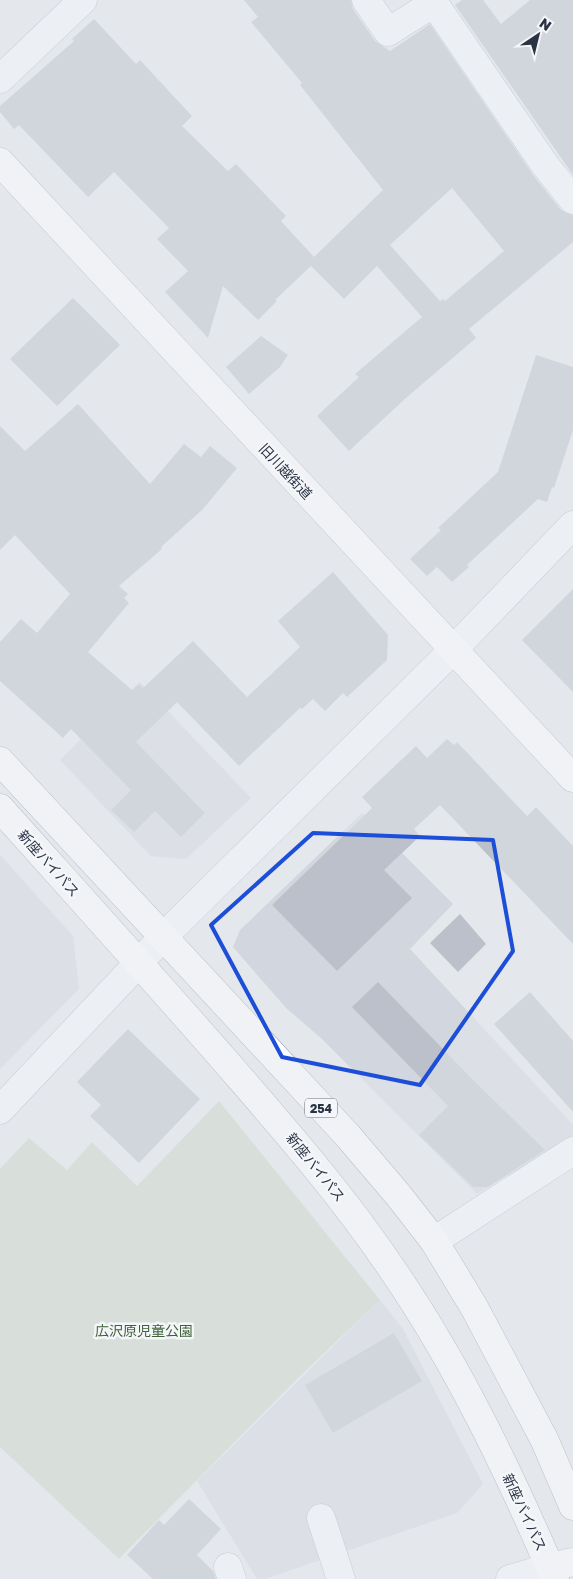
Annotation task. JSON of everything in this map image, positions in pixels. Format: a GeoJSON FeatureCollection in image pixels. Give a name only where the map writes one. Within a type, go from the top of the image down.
{"type":"FeatureCollection","features":[{"type":"Feature","properties":{"kind":"main road","name":"旧川越街道"},"geometry":{"type":"LineString","coordinates":[[0,162],[573,778]]}},
{"type":"Feature","properties":{"kind":"main road","name":"254"},"geometry":{"type":"LineString","coordinates":[[0,761],[162,938],[348,1136],[434,1241],[474,1307],[544,1439],[573,1506]]}},
{"type":"Feature","properties":{"kind":"main road","name":"新座バイパス"},"geometry":{"type":"LineString","coordinates":[[0,808],[139,962],[303,1151],[350,1209],[426,1321],[492,1439],[560,1569]]}},
{"type":"Feature","properties":{"kind":"street"},"geometry":{"type":"LineString","coordinates":[[0,79],[82,0]]}},
{"type":"Feature","properties":{"kind":"street"},"geometry":{"type":"LineString","coordinates":[[366,0],[388,32],[434,3],[545,165],[573,200]]}},
{"type":"Feature","properties":{"kind":"street"},"geometry":{"type":"LineString","coordinates":[[0,1110],[162,938],[453,650],[573,525]]}},
{"type":"Feature","properties":{"kind":"street"},"geometry":{"type":"LineString","coordinates":[[434,1241],[573,1151]]}},
{"type":"Feature","properties":{"kind":"street"},"geometry":{"type":"LineString","coordinates":[[322,1518],[341,1579]]}},
{"type":"Feature","properties":{"kind":"street"},"geometry":{"type":"LineString","coordinates":[[510,1579],[560,1569]]}},
{"type":"Feature","properties":{"kind":"highlighted area"},"geometry":{"type":"Polygon","coordinates":[[[313,833],[493,840],[513,951],[420,1085],[282,1057],[211,925],[313,833]]]}},
{"type":"Feature","properties":{"kind":"shaded area"},"geometry":{"type":"Polygon","coordinates":[[[140,682],[251,798],[186,859],[151,856],[60,760],[140,682]]]}},
{"type":"Feature","properties":{"kind":"shaded area"},"geometry":{"type":"Polygon","coordinates":[[[362,813],[453,904],[410,949],[573,1125],[573,1135],[477,1194],[322,1039],[286,1008],[233,947],[240,930],[362,813]]]}},
{"type":"Feature","properties":{"kind":"shaded area"},"geometry":{"type":"Polygon","coordinates":[[[0,855],[73,936],[79,989],[0,1069],[0,855]]]}},
{"type":"Feature","properties":{"kind":"shaded area"},"geometry":{"type":"Polygon","coordinates":[[[380,1300],[403,1329],[483,1484],[457,1513],[265,1579],[257,1579],[197,1481],[380,1300]]]}},
{"type":"Feature","properties":{"kind":"green space","name":"広沢原児童公園"},"geometry":{"type":"Polygon","coordinates":[[[219,1101],[380,1300],[296,1380],[119,1559],[0,1447],[0,1169],[29,1138],[67,1170],[92,1142],[137,1186],[219,1101]]]}},
{"type":"Feature","properties":{"kind":"building"},"geometry":{"type":"Polygon","coordinates":[[[244,0],[351,0],[353,9],[375,41],[390,51],[430,24],[533,175],[561,210],[573,215],[573,242],[469,329],[476,338],[406,398],[349,451],[317,416],[359,377],[355,374],[422,317],[377,266],[344,299],[311,266],[275,300],[277,301],[258,320],[223,286],[208,338],[165,292],[188,271],[157,239],[169,228],[114,172],[88,197],[19,125],[14,129],[0,112],[0,106],[74,41],[72,39],[94,19],[136,64],[140,60],[192,116],[182,126],[228,171],[236,164],[286,216],[281,221],[314,257],[383,190],[300,85],[302,83],[251,22],[258,17],[244,0]],[[452,188],[390,245],[440,301],[443,299],[445,301],[504,251],[452,188]]]}},
{"type":"Feature","properties":{"kind":"building"},"geometry":{"type":"Polygon","coordinates":[[[462,0],[483,0],[501,24],[530,0],[573,0],[573,175],[455,5],[462,0]]]}},
{"type":"Feature","properties":{"kind":"building"},"geometry":{"type":"Polygon","coordinates":[[[73,298],[120,345],[57,406],[10,359],[73,298]]]}},
{"type":"Feature","properties":{"kind":"building"},"geometry":{"type":"Polygon","coordinates":[[[261,336],[288,355],[280,367],[249,394],[226,367],[261,336]]]}},
{"type":"Feature","properties":{"kind":"building"},"geometry":{"type":"Polygon","coordinates":[[[536,355],[573,367],[573,430],[554,488],[552,487],[547,502],[538,499],[467,565],[469,567],[452,582],[437,567],[427,576],[410,559],[441,530],[438,528],[498,472],[536,355]]]}},
{"type":"Feature","properties":{"kind":"building"},"geometry":{"type":"Polygon","coordinates":[[[78,404],[150,484],[184,444],[201,457],[210,446],[237,468],[203,509],[161,547],[162,549],[119,586],[128,594],[124,598],[129,603],[88,652],[132,690],[139,684],[143,688],[193,641],[247,697],[300,647],[278,621],[333,572],[388,635],[387,660],[347,697],[343,693],[325,711],[313,699],[302,709],[300,708],[239,766],[177,702],[136,742],[205,813],[181,837],[155,811],[134,832],[111,810],[131,790],[71,729],[63,738],[0,681],[0,642],[21,619],[37,633],[70,594],[15,535],[0,550],[0,426],[25,451],[78,404]]]}},
{"type":"Feature","properties":{"kind":"building"},"geometry":{"type":"Polygon","coordinates":[[[573,589],[573,692],[522,640],[573,589]]]}},
{"type":"Feature","properties":{"kind":"building"},"geometry":{"type":"Polygon","coordinates":[[[447,739],[454,745],[457,742],[527,816],[536,807],[573,846],[573,944],[440,805],[414,829],[420,836],[384,870],[412,898],[337,971],[272,905],[372,808],[362,797],[416,746],[427,758],[447,739]]]}},
{"type":"Feature","properties":{"kind":"building"},"geometry":{"type":"Polygon","coordinates":[[[460,914],[486,944],[458,972],[430,943],[460,914]]]}},
{"type":"Feature","properties":{"kind":"building"},"geometry":{"type":"Polygon","coordinates":[[[378,982],[474,1081],[545,1150],[488,1187],[473,1187],[419,1135],[448,1106],[352,1007],[378,982]]]}},
{"type":"Feature","properties":{"kind":"building"},"geometry":{"type":"Polygon","coordinates":[[[530,992],[573,1041],[573,1112],[494,1024],[530,992]]]}},
{"type":"Feature","properties":{"kind":"building"},"geometry":{"type":"Polygon","coordinates":[[[128,1029],[200,1099],[139,1163],[90,1116],[101,1105],[77,1082],[128,1029]]]}},
{"type":"Feature","properties":{"kind":"building"},"geometry":{"type":"Polygon","coordinates":[[[394,1333],[422,1381],[333,1433],[305,1385],[394,1333]]]}},
{"type":"Feature","properties":{"kind":"building"},"geometry":{"type":"Polygon","coordinates":[[[189,1499],[221,1529],[197,1555],[213,1571],[216,1579],[153,1579],[127,1555],[159,1520],[164,1525],[189,1499]]]}}]}
